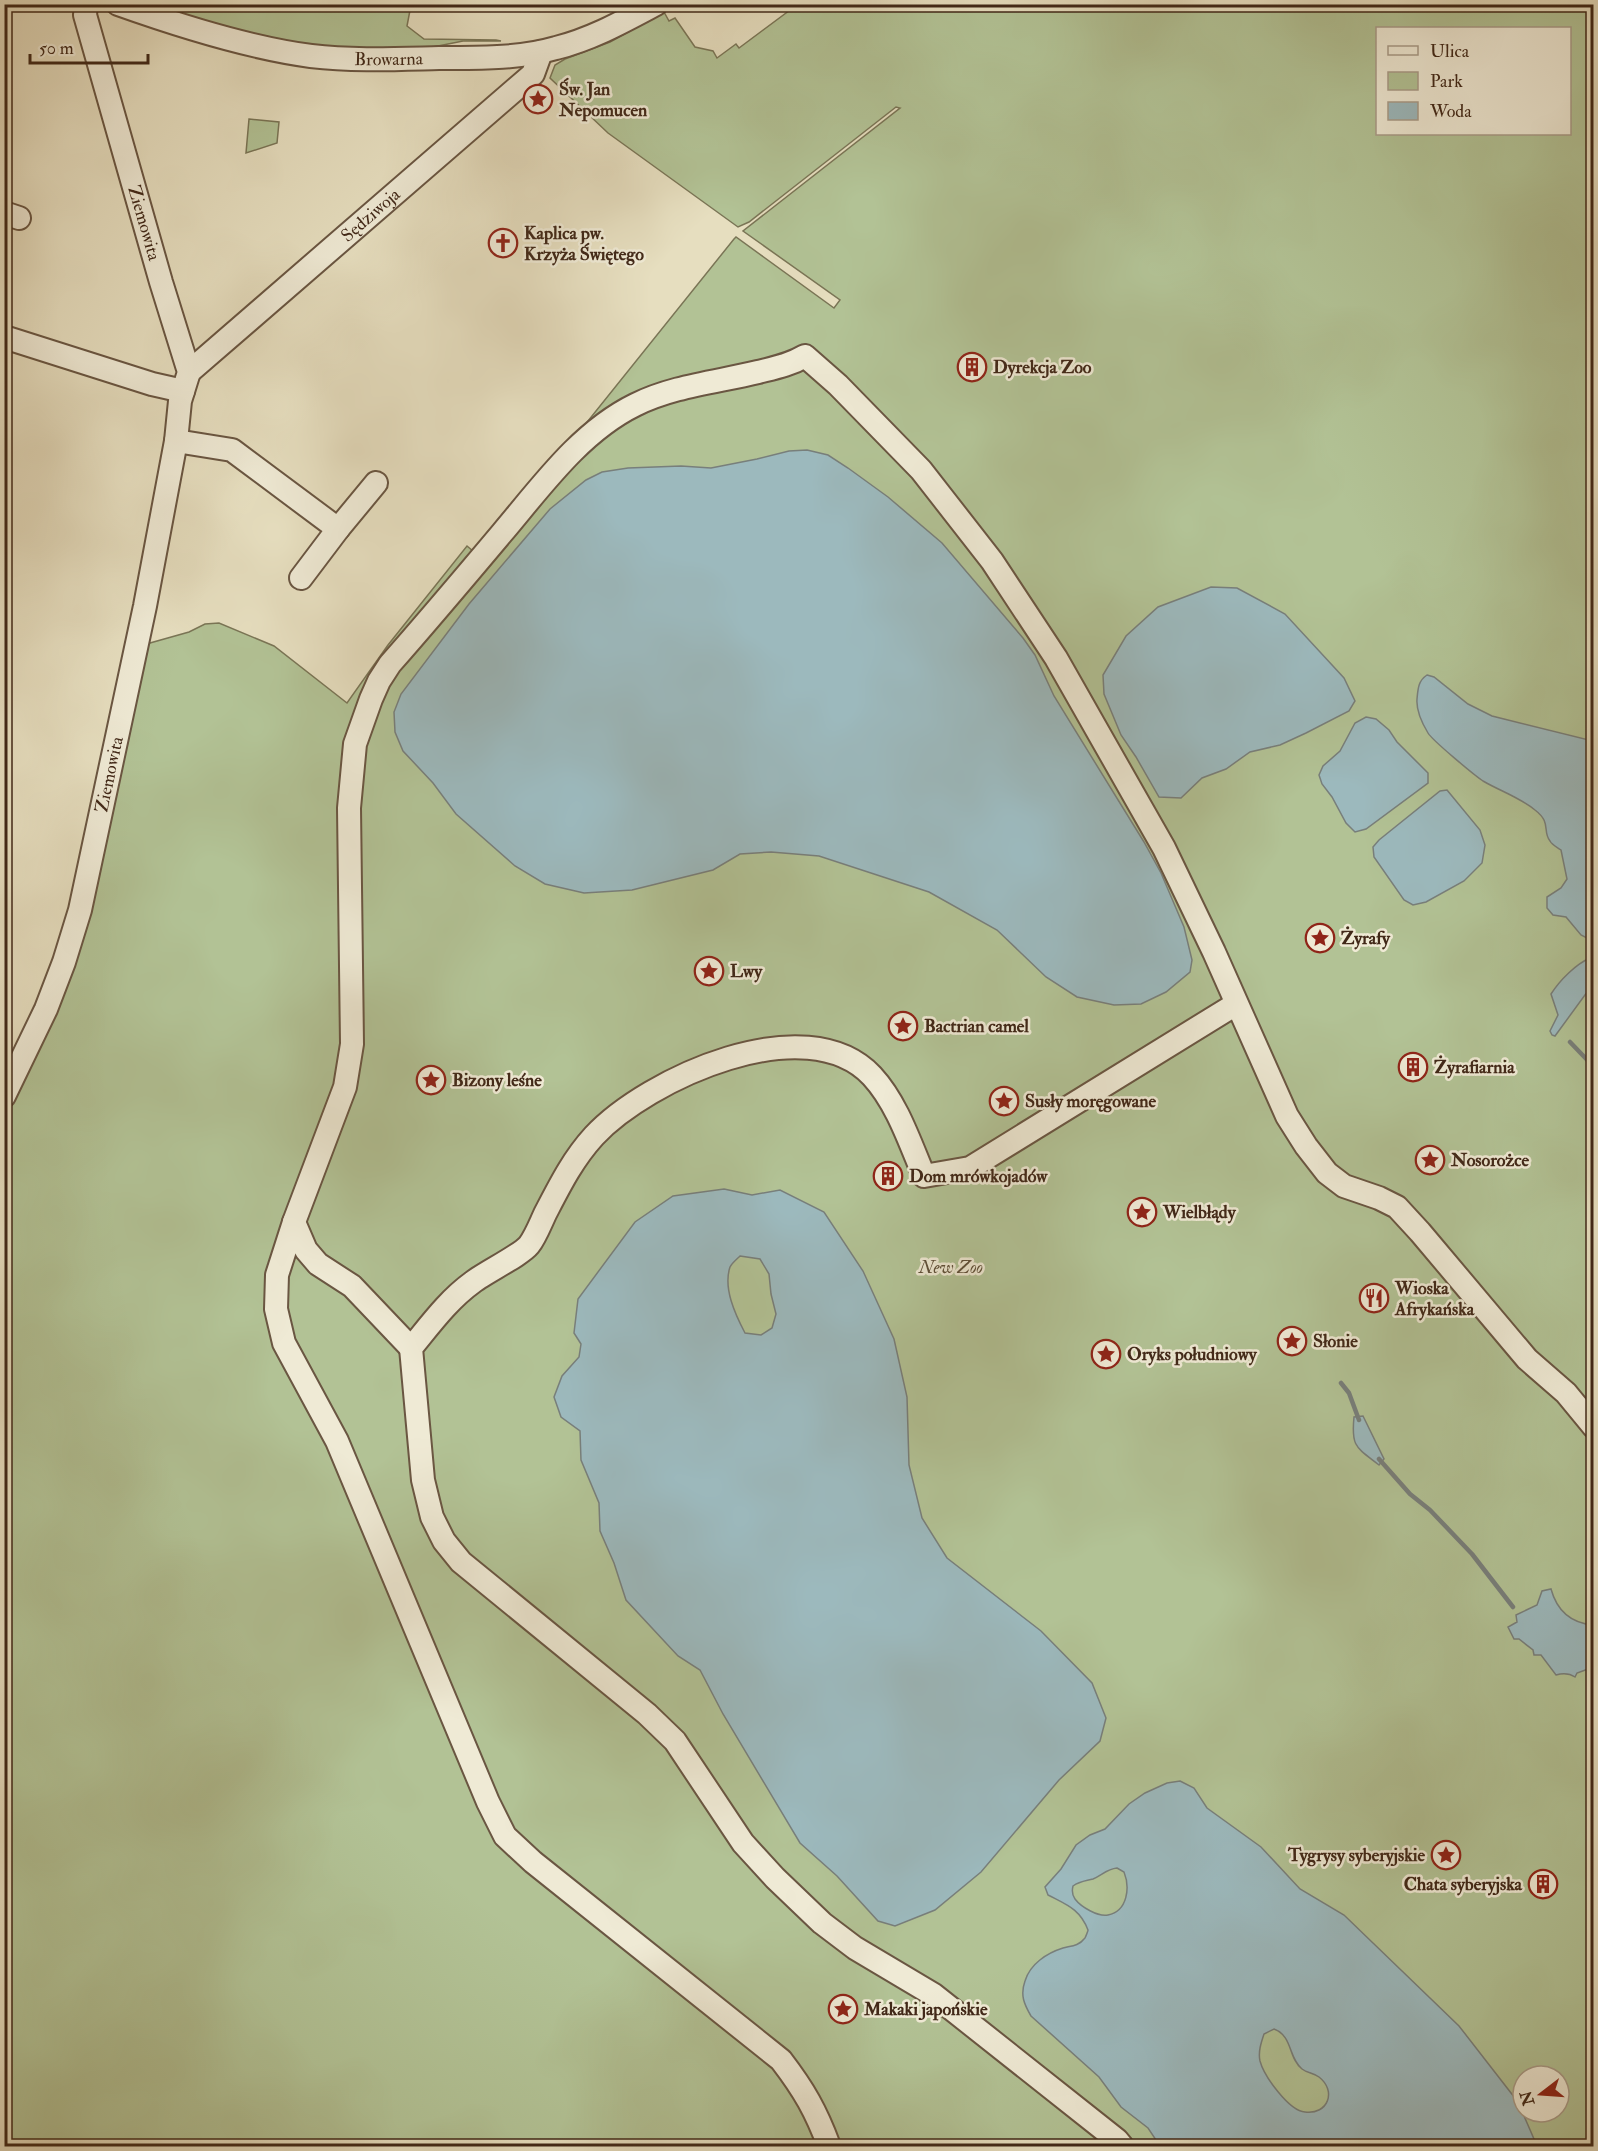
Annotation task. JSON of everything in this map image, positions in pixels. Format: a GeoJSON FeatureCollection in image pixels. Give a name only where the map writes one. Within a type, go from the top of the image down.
{"type":"FeatureCollection","features":[{"type":"Feature","properties":{"kind":"street","name":"Ziemowita"},"geometry":{"type":"LineString","coordinates":[[4,1096],[46,1010],[80,910],[146,606],[176,441],[180,401],[186,381],[161,282],[85,15],[86,4]]}},
{"type":"Feature","properties":{"kind":"street","name":"Browarna"},"geometry":{"type":"LineString","coordinates":[[118,4],[237,40],[311,56],[388,59],[496,58],[541,52],[585,39],[656,4]]}},
{"type":"Feature","properties":{"kind":"street","name":"Sędziwoja"},"geometry":{"type":"LineString","coordinates":[[186,381],[533,74],[541,52]]}},
{"type":"Feature","properties":{"kind":"street"},"geometry":{"type":"LineString","coordinates":[[4,337],[152,384],[186,381]]}},
{"type":"Feature","properties":{"kind":"street"},"geometry":{"type":"LineString","coordinates":[[829,2146],[807,2096],[781,2060],[533,1862],[505,1836],[488,1802],[337,1441],[284,1342],[276,1309],[277,1275],[294,1222],[345,1087],[352,1044],[349,808],[355,744],[379,681],[390,664],[550,477],[597,430],[650,398],[671,391],[774,368],[805,356],[838,385],[921,470],[999,570],[1056,658],[1164,848],[1214,952],[1287,1116],[1327,1173],[1344,1186],[1379,1198],[1397,1208],[1527,1359],[1566,1393],[1593,1426]]}},
{"type":"Feature","properties":{"kind":"street"},"geometry":{"type":"LineString","coordinates":[[176,441],[232,450],[338,529]]}},
{"type":"Feature","properties":{"kind":"street"},"geometry":{"type":"LineString","coordinates":[[301,578],[376,483]]}},
{"type":"Feature","properties":{"kind":"street"},"geometry":{"type":"LineString","coordinates":[[411,1348],[443,1309],[472,1282],[529,1246],[569,1167],[604,1126],[654,1093],[700,1068],[747,1052],[768,1049],[825,1050],[851,1061],[871,1075],[886,1096],[908,1138],[924,1176],[970,1168],[1236,1004]]}},
{"type":"Feature","properties":{"kind":"street"},"geometry":{"type":"LineString","coordinates":[[294,1222],[306,1250],[318,1264],[352,1286],[411,1348],[423,1480],[432,1517],[444,1541],[461,1562],[647,1714],[675,1741],[743,1843],[775,1878],[822,1923],[855,1948],[934,1995],[1117,2139],[1122,2146]]}},
{"type":"Feature","properties":{"kind":"street"},"geometry":{"type":"LineString","coordinates":[[277,1275],[297,1265],[318,1264]]}},
{"type":"Feature","properties":{"kind":"green space"},"geometry":{"type":"Polygon","coordinates":[[[140,5],[411,5],[407,26],[424,39],[501,41],[463,41],[423,49],[377,51],[283,43],[140,5]]]}},
{"type":"Feature","properties":{"kind":"green space","name":"New Zoo"},"geometry":{"type":"Polygon","coordinates":[[[793,5],[1593,5],[1593,2146],[5,2146],[4,1114],[38,1048],[140,649],[150,643],[189,632],[205,624],[219,623],[274,646],[347,703],[388,645],[467,546],[473,551],[527,497],[736,237],[834,308],[840,300],[743,231],[900,108],[896,107],[749,222],[738,227],[608,133],[550,78],[555,65],[565,59],[610,42],[664,12],[669,21],[675,18],[695,47],[713,51],[717,58],[736,44],[739,48],[794,7],[793,5]]]}},
{"type":"Feature","properties":{"kind":"green space"},"geometry":{"type":"Polygon","coordinates":[[[249,119],[279,122],[277,143],[246,153],[249,119]]]}},
{"type":"Feature","properties":{"kind":"water"},"geometry":{"type":"Polygon","coordinates":[[[807,450],[828,455],[848,468],[888,497],[942,543],[1035,655],[1054,696],[1161,873],[1184,927],[1192,960],[1190,972],[1166,992],[1141,1004],[1114,1005],[1077,997],[1046,977],[997,930],[929,892],[819,856],[771,852],[740,854],[713,870],[632,890],[584,893],[545,884],[515,866],[456,814],[433,783],[403,751],[395,732],[394,712],[401,694],[469,604],[550,509],[586,480],[602,472],[628,468],[681,466],[711,468],[789,451],[807,450]]]}},
{"type":"Feature","properties":{"kind":"water"},"geometry":{"type":"Polygon","coordinates":[[[1211,587],[1237,588],[1285,614],[1344,678],[1355,701],[1349,711],[1306,733],[1280,745],[1250,752],[1226,769],[1202,778],[1181,798],[1159,797],[1121,735],[1104,694],[1103,675],[1126,636],[1158,607],[1211,587]]]}},
{"type":"Feature","properties":{"kind":"water"},"geometry":{"type":"Polygon","coordinates":[[[1427,675],[1434,677],[1468,704],[1492,716],[1593,741],[1593,946],[1591,940],[1581,935],[1566,917],[1553,915],[1547,908],[1547,897],[1561,888],[1567,879],[1561,850],[1552,844],[1540,815],[1523,801],[1483,781],[1428,733],[1417,708],[1419,686],[1427,675]]]}},
{"type":"Feature","properties":{"kind":"water"},"geometry":{"type":"Polygon","coordinates":[[[1366,717],[1376,719],[1389,730],[1397,742],[1428,773],[1428,783],[1366,829],[1355,832],[1346,823],[1319,775],[1323,766],[1340,751],[1355,723],[1366,717]]]}},
{"type":"Feature","properties":{"kind":"water"},"geometry":{"type":"Polygon","coordinates":[[[1447,790],[1480,830],[1485,845],[1482,863],[1464,881],[1426,902],[1413,905],[1404,900],[1374,857],[1373,847],[1440,791],[1447,790]]]}},
{"type":"Feature","properties":{"kind":"water"},"geometry":{"type":"Polygon","coordinates":[[[1593,951],[1593,984],[1555,1036],[1552,1035],[1550,1031],[1558,1015],[1551,994],[1569,973],[1590,958],[1593,951]]]}},
{"type":"Feature","properties":{"kind":"water"},"geometry":{"type":"Polygon","coordinates":[[[724,1189],[752,1195],[780,1190],[824,1212],[863,1271],[894,1339],[907,1397],[909,1465],[922,1518],[947,1558],[1041,1631],[1092,1683],[1106,1718],[1100,1741],[1059,1780],[981,1872],[935,1910],[895,1926],[878,1921],[837,1876],[800,1843],[723,1714],[700,1670],[678,1656],[626,1600],[614,1563],[600,1531],[599,1503],[581,1460],[580,1431],[561,1417],[554,1397],[562,1376],[579,1357],[581,1344],[574,1333],[578,1299],[635,1222],[673,1196],[724,1189]],[[740,1256],[730,1267],[728,1284],[734,1309],[745,1333],[761,1335],[772,1328],[776,1314],[769,1274],[760,1259],[740,1256]]]}},
{"type":"Feature","properties":{"kind":"water"},"geometry":{"type":"Polygon","coordinates":[[[1363,1416],[1384,1459],[1379,1465],[1360,1450],[1353,1435],[1354,1417],[1363,1416]]]}},
{"type":"Feature","properties":{"kind":"water"},"geometry":{"type":"Polygon","coordinates":[[[1551,1589],[1561,1610],[1578,1622],[1593,1625],[1593,1663],[1588,1669],[1577,1673],[1575,1677],[1566,1674],[1556,1675],[1541,1655],[1534,1655],[1533,1650],[1519,1639],[1514,1639],[1508,1627],[1517,1622],[1516,1615],[1537,1605],[1542,1591],[1551,1589]]]}},
{"type":"Feature","properties":{"kind":"water"},"geometry":{"type":"Polygon","coordinates":[[[1180,1781],[1194,1788],[1207,1808],[1261,1847],[1300,1889],[1344,1915],[1459,2026],[1511,2093],[1511,2124],[1528,2124],[1537,2146],[1160,2146],[1148,2128],[1121,2107],[1099,2077],[1031,2016],[1023,1995],[1027,1975],[1035,1964],[1051,1953],[1080,1943],[1088,1931],[1077,1912],[1048,1895],[1045,1887],[1061,1869],[1076,1845],[1090,1835],[1105,1829],[1129,1804],[1145,1793],[1167,1783],[1180,1781]],[[1117,1868],[1081,1882],[1073,1886],[1073,1896],[1085,1908],[1095,1913],[1108,1915],[1115,1913],[1126,1898],[1127,1884],[1124,1872],[1117,1868]],[[1274,2029],[1264,2034],[1259,2054],[1266,2075],[1292,2106],[1305,2112],[1319,2110],[1324,2106],[1329,2095],[1325,2083],[1298,2064],[1288,2042],[1280,2032],[1274,2029]]]}},
{"type":"Feature","properties":{"kind":"waterway"},"geometry":{"type":"LineString","coordinates":[[1570,1042],[1594,1067]]}},
{"type":"Feature","properties":{"kind":"waterway"},"geometry":{"type":"LineString","coordinates":[[1341,1383],[1349,1393],[1359,1420]]}},
{"type":"Feature","properties":{"kind":"waterway"},"geometry":{"type":"LineString","coordinates":[[1379,1459],[1410,1494],[1430,1510],[1472,1554],[1513,1607]]}},
{"type":"Feature","properties":{"kind":"place","name":"Św. Jan Nepomucen"},"geometry":{"type":"Point","coordinates":[538,99]}},
{"type":"Feature","properties":{"kind":"place","name":"Kaplica pw. Krzyża Świętego"},"geometry":{"type":"Point","coordinates":[503,243]}},
{"type":"Feature","properties":{"kind":"place","name":"Dyrekcja Zoo"},"geometry":{"type":"Point","coordinates":[972,367]}},
{"type":"Feature","properties":{"kind":"place","name":"Żyrafy"},"geometry":{"type":"Point","coordinates":[1320,938]}},
{"type":"Feature","properties":{"kind":"place","name":"Lwy"},"geometry":{"type":"Point","coordinates":[709,971]}},
{"type":"Feature","properties":{"kind":"place","name":"Bactrian camel"},"geometry":{"type":"Point","coordinates":[903,1026]}},
{"type":"Feature","properties":{"kind":"place","name":"Żyrafiarnia"},"geometry":{"type":"Point","coordinates":[1413,1067]}},
{"type":"Feature","properties":{"kind":"place","name":"Bizony leśne"},"geometry":{"type":"Point","coordinates":[431,1080]}},
{"type":"Feature","properties":{"kind":"place","name":"Susły moręgowane"},"geometry":{"type":"Point","coordinates":[1004,1101]}},
{"type":"Feature","properties":{"kind":"place","name":"Nosorożce"},"geometry":{"type":"Point","coordinates":[1430,1160]}},
{"type":"Feature","properties":{"kind":"place","name":"Dom mrówkojadów"},"geometry":{"type":"Point","coordinates":[888,1176]}},
{"type":"Feature","properties":{"kind":"place","name":"Wielbłądy"},"geometry":{"type":"Point","coordinates":[1142,1212]}},
{"type":"Feature","properties":{"kind":"place","name":"Wioska Afrykańska"},"geometry":{"type":"Point","coordinates":[1374,1298]}},
{"type":"Feature","properties":{"kind":"place","name":"Słonie"},"geometry":{"type":"Point","coordinates":[1292,1341]}},
{"type":"Feature","properties":{"kind":"place","name":"Oryks południowy"},"geometry":{"type":"Point","coordinates":[1106,1354]}},
{"type":"Feature","properties":{"kind":"place","name":"Tygrysy syberyjskie"},"geometry":{"type":"Point","coordinates":[1446,1855]}},
{"type":"Feature","properties":{"kind":"place","name":"Chata syberyjska"},"geometry":{"type":"Point","coordinates":[1543,1884]}},
{"type":"Feature","properties":{"kind":"place","name":"Makaki japońskie"},"geometry":{"type":"Point","coordinates":[843,2009]}}]}
